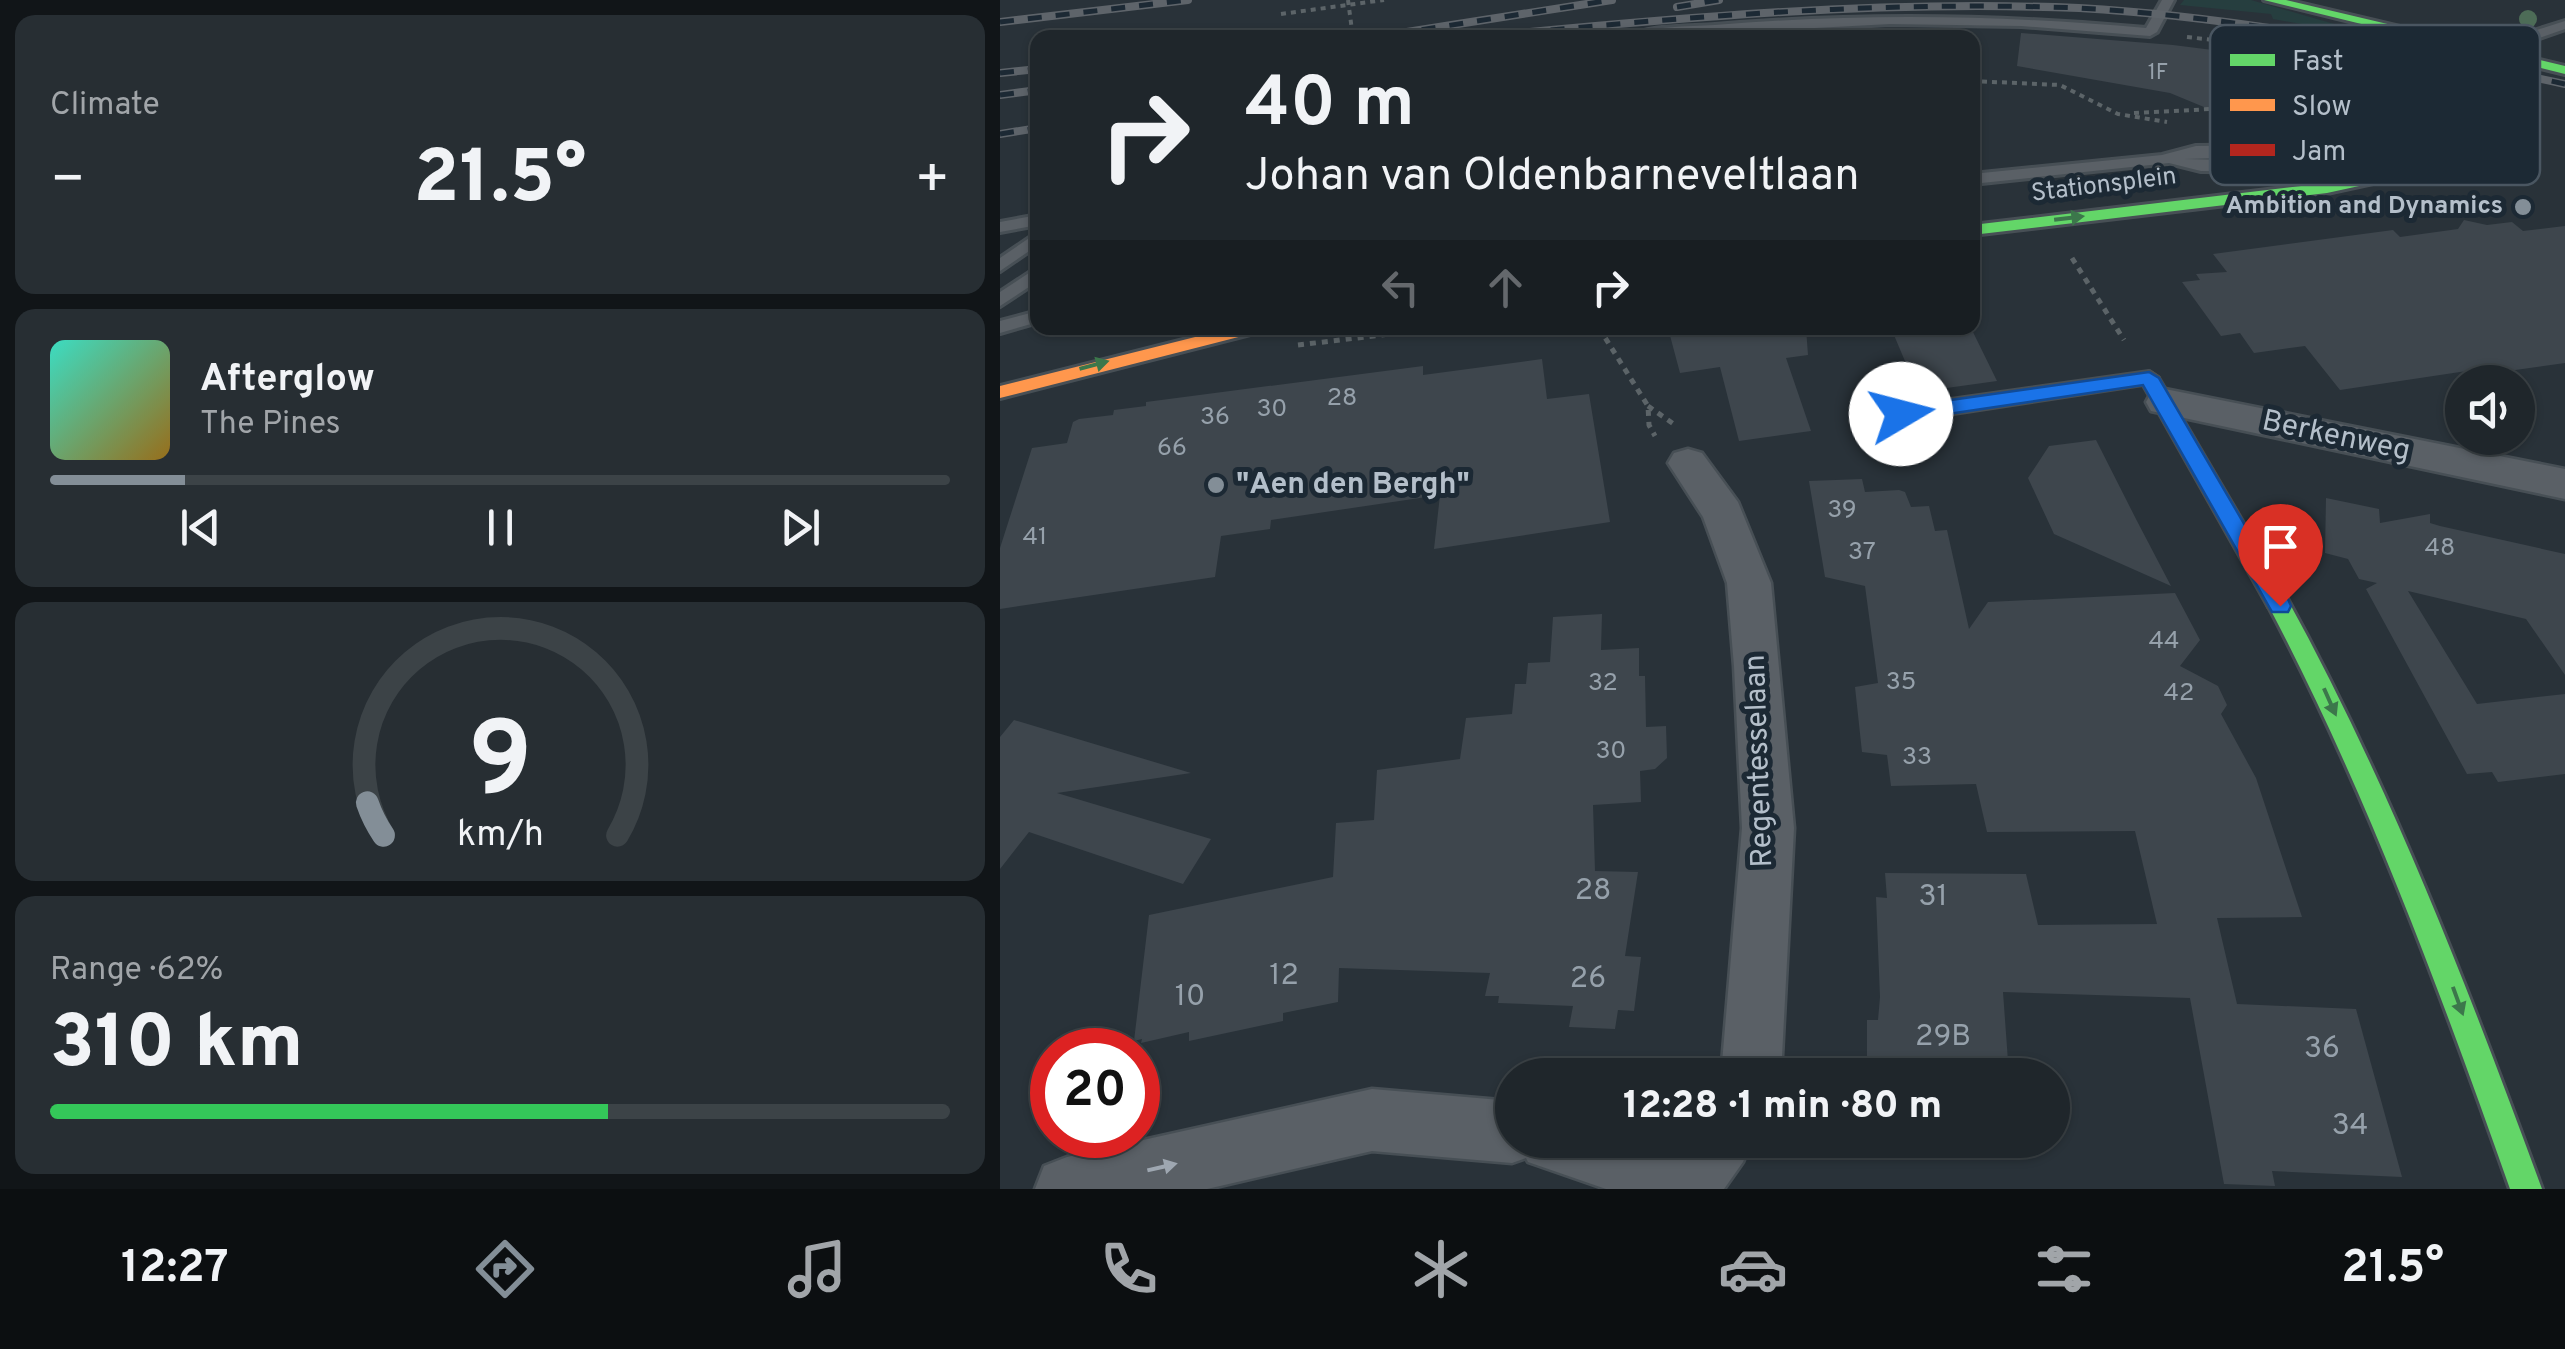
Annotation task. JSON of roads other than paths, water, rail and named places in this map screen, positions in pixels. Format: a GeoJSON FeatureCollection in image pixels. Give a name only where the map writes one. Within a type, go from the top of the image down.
{"type":"FeatureCollection","features":[{"type":"Feature","properties":{"kind":"main road"},"geometry":{"type":"LineString","coordinates":[[2270,0],[2374,25]]}},
{"type":"Feature","properties":{"kind":"main road","name":"Stationsplein"},"geometry":{"type":"LineString","coordinates":[[2540,50],[2565,26]]}},
{"type":"Feature","properties":{"kind":"main road"},"geometry":{"type":"LineString","coordinates":[[2540,65],[2565,71]]}},
{"type":"Feature","properties":{"kind":"main road","name":"Stationsplein"},"geometry":{"type":"LineString","coordinates":[[2540,93],[2565,71]]}},
{"type":"Feature","properties":{"kind":"main road","name":"Stationsplein"},"geometry":{"type":"LineString","coordinates":[[1980,207],[2210,180]]}},
{"type":"Feature","properties":{"kind":"main road","name":"Stationsplein"},"geometry":{"type":"LineString","coordinates":[[1980,229],[2341,185]]}},
{"type":"Feature","properties":{"kind":"main road"},"geometry":{"type":"LineString","coordinates":[[1000,392],[1087,366],[1222,335]]}},
{"type":"Feature","properties":{"kind":"main road"},"geometry":{"type":"LineString","coordinates":[[2157,390],[2314,666],[2430,924],[2526,1189]]}},
{"type":"Feature","properties":{"kind":"street","name":"Berkenweg"},"geometry":{"type":"LineString","coordinates":[[2157,390],[2565,484]]}},
{"type":"Feature","properties":{"kind":"street","name":"Regentesselaan"},"geometry":{"type":"LineString","coordinates":[[1688,463],[1724,513],[1749,583],[1758,666],[1768,828],[1752,1058]]}},
{"type":"Feature","properties":{"kind":"street"},"geometry":{"type":"LineString","coordinates":[[1067,1189],[1372,1120],[1495,1131]]}},
{"type":"Feature","properties":{"kind":"street"},"geometry":{"type":"LineString","coordinates":[[1609,1158],[1625,1163],[1664,1189]]}},
{"type":"Feature","properties":{"kind":"street"},"geometry":{"type":"LineString","coordinates":[[1684,1189],[1707,1158]]}},
{"type":"Feature","properties":{"kind":"lane"},"geometry":{"type":"LineString","coordinates":[[1713,30],[1883,20],[2058,22],[2150,32],[2168,0]]}},
{"type":"Feature","properties":{"kind":"lane","name":"Stationsplein"},"geometry":{"type":"LineString","coordinates":[[2540,34],[2565,26]]}},
{"type":"Feature","properties":{"kind":"lane","name":"Stationsplein"},"geometry":{"type":"LineString","coordinates":[[1980,178],[2163,160],[2210,151]]}},
{"type":"Feature","properties":{"kind":"lane","name":"Stationsplein"},"geometry":{"type":"LineString","coordinates":[[2163,160],[2210,166]]}},
{"type":"Feature","properties":{"kind":"lane"},"geometry":{"type":"LineString","coordinates":[[1003,228],[1030,222]]}},
{"type":"Feature","properties":{"kind":"lane"},"geometry":{"type":"LineString","coordinates":[[1000,266],[1030,242]]}},
{"type":"Feature","properties":{"kind":"lane"},"geometry":{"type":"LineString","coordinates":[[1000,301],[1030,278]]}},
{"type":"Feature","properties":{"kind":"lane"},"geometry":{"type":"LineString","coordinates":[[1000,327],[1030,318]]}},
{"type":"Feature","properties":{"kind":"lane"},"geometry":{"type":"LineString","coordinates":[[1901,414],[2157,390]]}},
{"type":"Feature","properties":{"kind":"railway"},"geometry":{"type":"LineString","coordinates":[[1000,22],[1188,0]]}},
{"type":"Feature","properties":{"kind":"railway"},"geometry":{"type":"LineString","coordinates":[[1420,30],[1612,0]]}},
{"type":"Feature","properties":{"kind":"railway"},"geometry":{"type":"LineString","coordinates":[[1677,7],[1719,0]]}},
{"type":"Feature","properties":{"kind":"railway"},"geometry":{"type":"LineString","coordinates":[[1559,30],[1696,18],[1926,6],[2079,8],[2248,25]]}},
{"type":"Feature","properties":{"kind":"railway"},"geometry":{"type":"LineString","coordinates":[[1000,73],[1030,70]]}},
{"type":"Feature","properties":{"kind":"railway"},"geometry":{"type":"LineString","coordinates":[[2540,79],[2565,84]]}},
{"type":"Feature","properties":{"kind":"railway"},"geometry":{"type":"LineString","coordinates":[[1000,95],[1030,91]]}},
{"type":"Feature","properties":{"kind":"railway"},"geometry":{"type":"LineString","coordinates":[[1000,134],[1030,129]]}},
{"type":"Feature","properties":{"kind":"place","name":"Ambition and Dynamics"},"geometry":{"type":"Point","coordinates":[2523,207]}},
{"type":"Feature","properties":{"kind":"place","name":"\"Aen den Bergh\""},"geometry":{"type":"Point","coordinates":[1216,485]}}]}
